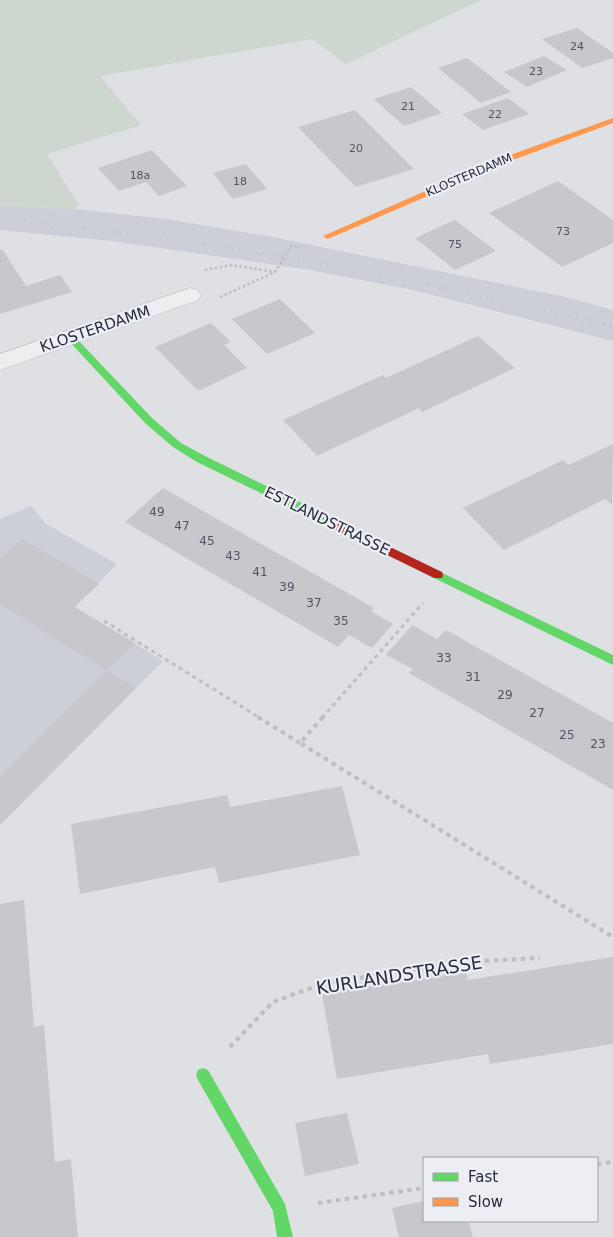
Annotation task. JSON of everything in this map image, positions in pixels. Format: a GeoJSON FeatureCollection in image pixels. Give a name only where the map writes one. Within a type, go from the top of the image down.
{"type":"FeatureCollection","features":[{"type":"Feature","properties":{"kind":"street","name":"KLOSTERDAMM"},"geometry":{"type":"LineString","coordinates":[[327,236],[499,162],[613,120]]}},
{"type":"Feature","properties":{"kind":"street","name":"KLOSTERDAMM"},"geometry":{"type":"LineString","coordinates":[[0,362],[190,295]]}},
{"type":"Feature","properties":{"kind":"street","name":"ESTLANDSTRASSE"},"geometry":{"type":"LineString","coordinates":[[70,338],[149,421],[177,446],[613,660]]}},
{"type":"Feature","properties":{"kind":"street"},"geometry":{"type":"LineString","coordinates":[[204,1075],[280,1208],[285,1237]]}},
{"type":"Feature","properties":{"kind":"path"},"geometry":{"type":"LineString","coordinates":[[218,298],[275,272],[291,246],[300,248]]}},
{"type":"Feature","properties":{"kind":"path"},"geometry":{"type":"LineString","coordinates":[[200,271],[216,265],[231,264],[275,272]]}},
{"type":"Feature","properties":{"kind":"path"},"geometry":{"type":"LineString","coordinates":[[300,743],[445,578]]}},
{"type":"Feature","properties":{"kind":"path"},"geometry":{"type":"LineString","coordinates":[[104,621],[613,937]]}},
{"type":"Feature","properties":{"kind":"path","name":"KURLANDSTRASSE"},"geometry":{"type":"LineString","coordinates":[[204,1075],[273,1002],[322,984],[462,962],[540,958]]}},
{"type":"Feature","properties":{"kind":"path"},"geometry":{"type":"LineString","coordinates":[[598,1164],[613,1162]]}},
{"type":"Feature","properties":{"kind":"path"},"geometry":{"type":"LineString","coordinates":[[280,1208],[423,1188]]}},
{"type":"Feature","properties":{"kind":"shaded area"},"geometry":{"type":"Polygon","coordinates":[[[0,0],[481,0],[346,64],[312,39],[100,76],[141,125],[47,154],[79,205],[74,209],[0,206],[0,0]]]}},
{"type":"Feature","properties":{"kind":"shaded area"},"geometry":{"type":"Polygon","coordinates":[[[0,206],[74,209],[166,219],[272,237],[566,297],[613,310],[613,341],[413,290],[310,270],[112,241],[0,230],[0,206]]]}},
{"type":"Feature","properties":{"kind":"shaded area"},"geometry":{"type":"Polygon","coordinates":[[[31,506],[46,524],[117,564],[75,607],[163,661],[0,825],[0,519],[31,506]]]}},
{"type":"Feature","properties":{"kind":"building"},"geometry":{"type":"Polygon","coordinates":[[[577,28],[613,53],[613,58],[582,68],[542,39],[577,28]]]}},
{"type":"Feature","properties":{"kind":"building"},"geometry":{"type":"Polygon","coordinates":[[[544,56],[567,70],[527,87],[504,72],[544,56]]]}},
{"type":"Feature","properties":{"kind":"building"},"geometry":{"type":"Polygon","coordinates":[[[467,58],[511,92],[481,103],[438,68],[467,58]]]}},
{"type":"Feature","properties":{"kind":"building"},"geometry":{"type":"Polygon","coordinates":[[[411,87],[442,113],[404,126],[374,99],[411,87]]]}},
{"type":"Feature","properties":{"kind":"building"},"geometry":{"type":"Polygon","coordinates":[[[508,98],[529,114],[483,130],[462,114],[508,98]]]}},
{"type":"Feature","properties":{"kind":"building"},"geometry":{"type":"Polygon","coordinates":[[[355,110],[414,169],[356,187],[298,127],[355,110]]]}},
{"type":"Feature","properties":{"kind":"building"},"geometry":{"type":"Polygon","coordinates":[[[152,150],[187,186],[159,196],[146,182],[119,191],[98,168],[152,150]]]}},
{"type":"Feature","properties":{"kind":"building"},"geometry":{"type":"Polygon","coordinates":[[[246,164],[267,189],[233,199],[213,173],[246,164]]]}},
{"type":"Feature","properties":{"kind":"building"},"geometry":{"type":"Polygon","coordinates":[[[558,181],[613,220],[613,243],[562,267],[489,213],[558,181]]]}},
{"type":"Feature","properties":{"kind":"building"},"geometry":{"type":"Polygon","coordinates":[[[455,220],[496,251],[455,270],[415,238],[455,220]]]}},
{"type":"Feature","properties":{"kind":"building"},"geometry":{"type":"Polygon","coordinates":[[[2,249],[26,286],[60,275],[72,292],[0,314],[0,250],[2,249]]]}},
{"type":"Feature","properties":{"kind":"building"},"geometry":{"type":"Polygon","coordinates":[[[280,299],[315,333],[267,354],[232,319],[280,299]]]}},
{"type":"Feature","properties":{"kind":"building"},"geometry":{"type":"Polygon","coordinates":[[[211,323],[231,342],[224,345],[247,368],[198,391],[155,347],[211,323]]]}},
{"type":"Feature","properties":{"kind":"building"},"geometry":{"type":"Polygon","coordinates":[[[478,336],[515,368],[422,412],[419,408],[317,456],[283,420],[383,375],[386,378],[478,336]]]}},
{"type":"Feature","properties":{"kind":"building"},"geometry":{"type":"Polygon","coordinates":[[[613,444],[612,505],[605,499],[504,550],[463,508],[563,460],[569,465],[613,444]]]}},
{"type":"Feature","properties":{"kind":"building"},"geometry":{"type":"Polygon","coordinates":[[[163,488],[374,608],[371,611],[393,624],[372,648],[349,635],[338,647],[125,522],[163,488]]]}},
{"type":"Feature","properties":{"kind":"building"},"geometry":{"type":"Polygon","coordinates":[[[22,539],[99,584],[74,607],[135,643],[107,671],[0,604],[0,558],[22,539]]]}},
{"type":"Feature","properties":{"kind":"building"},"geometry":{"type":"Polygon","coordinates":[[[412,625],[437,639],[446,630],[613,723],[613,790],[409,673],[413,669],[386,655],[412,625]]]}},
{"type":"Feature","properties":{"kind":"building"},"geometry":{"type":"Polygon","coordinates":[[[107,671],[136,688],[0,825],[0,776],[107,671]]]}},
{"type":"Feature","properties":{"kind":"building"},"geometry":{"type":"Polygon","coordinates":[[[342,786],[360,855],[219,883],[215,867],[80,894],[71,824],[227,795],[230,807],[342,786]]]}},
{"type":"Feature","properties":{"kind":"building"},"geometry":{"type":"Polygon","coordinates":[[[24,900],[34,1027],[44,1025],[55,1162],[71,1159],[78,1237],[0,1237],[0,904],[24,900]]]}},
{"type":"Feature","properties":{"kind":"building"},"geometry":{"type":"Polygon","coordinates":[[[613,957],[613,1044],[490,1064],[488,1054],[337,1079],[322,994],[466,972],[468,980],[613,957]]]}},
{"type":"Feature","properties":{"kind":"building"},"geometry":{"type":"Polygon","coordinates":[[[347,1113],[359,1164],[305,1176],[295,1123],[347,1113]]]}},
{"type":"Feature","properties":{"kind":"building"},"geometry":{"type":"Polygon","coordinates":[[[423,1201],[423,1222],[468,1222],[473,1237],[399,1237],[392,1208],[423,1201]]]}},
{"type":"Feature","properties":{"kind":"railway"},"geometry":{"type":"LineString","coordinates":[[0,219],[93,229],[217,246],[405,280],[560,314]]}},
{"type":"Feature","properties":{"kind":"railway"},"geometry":{"type":"LineString","coordinates":[[555,313],[613,327]]}},
{"type":"Feature","properties":{"kind":"traffic: fast"},"geometry":{"type":"LineString","coordinates":[[71,338],[149,421],[177,445],[201,459],[330,522]]}},
{"type":"Feature","properties":{"kind":"traffic: fast"},"geometry":{"type":"LineString","coordinates":[[438,575],[613,660]]}},
{"type":"Feature","properties":{"kind":"traffic: fast"},"geometry":{"type":"LineString","coordinates":[[203,1075],[280,1209],[285,1237]]}},
{"type":"Feature","properties":{"kind":"traffic: slow"},"geometry":{"type":"LineString","coordinates":[[327,236],[499,162],[613,120]]}},
{"type":"Feature","properties":{"kind":"traffic: jam"},"geometry":{"type":"LineString","coordinates":[[330,522],[438,575]]}}]}
